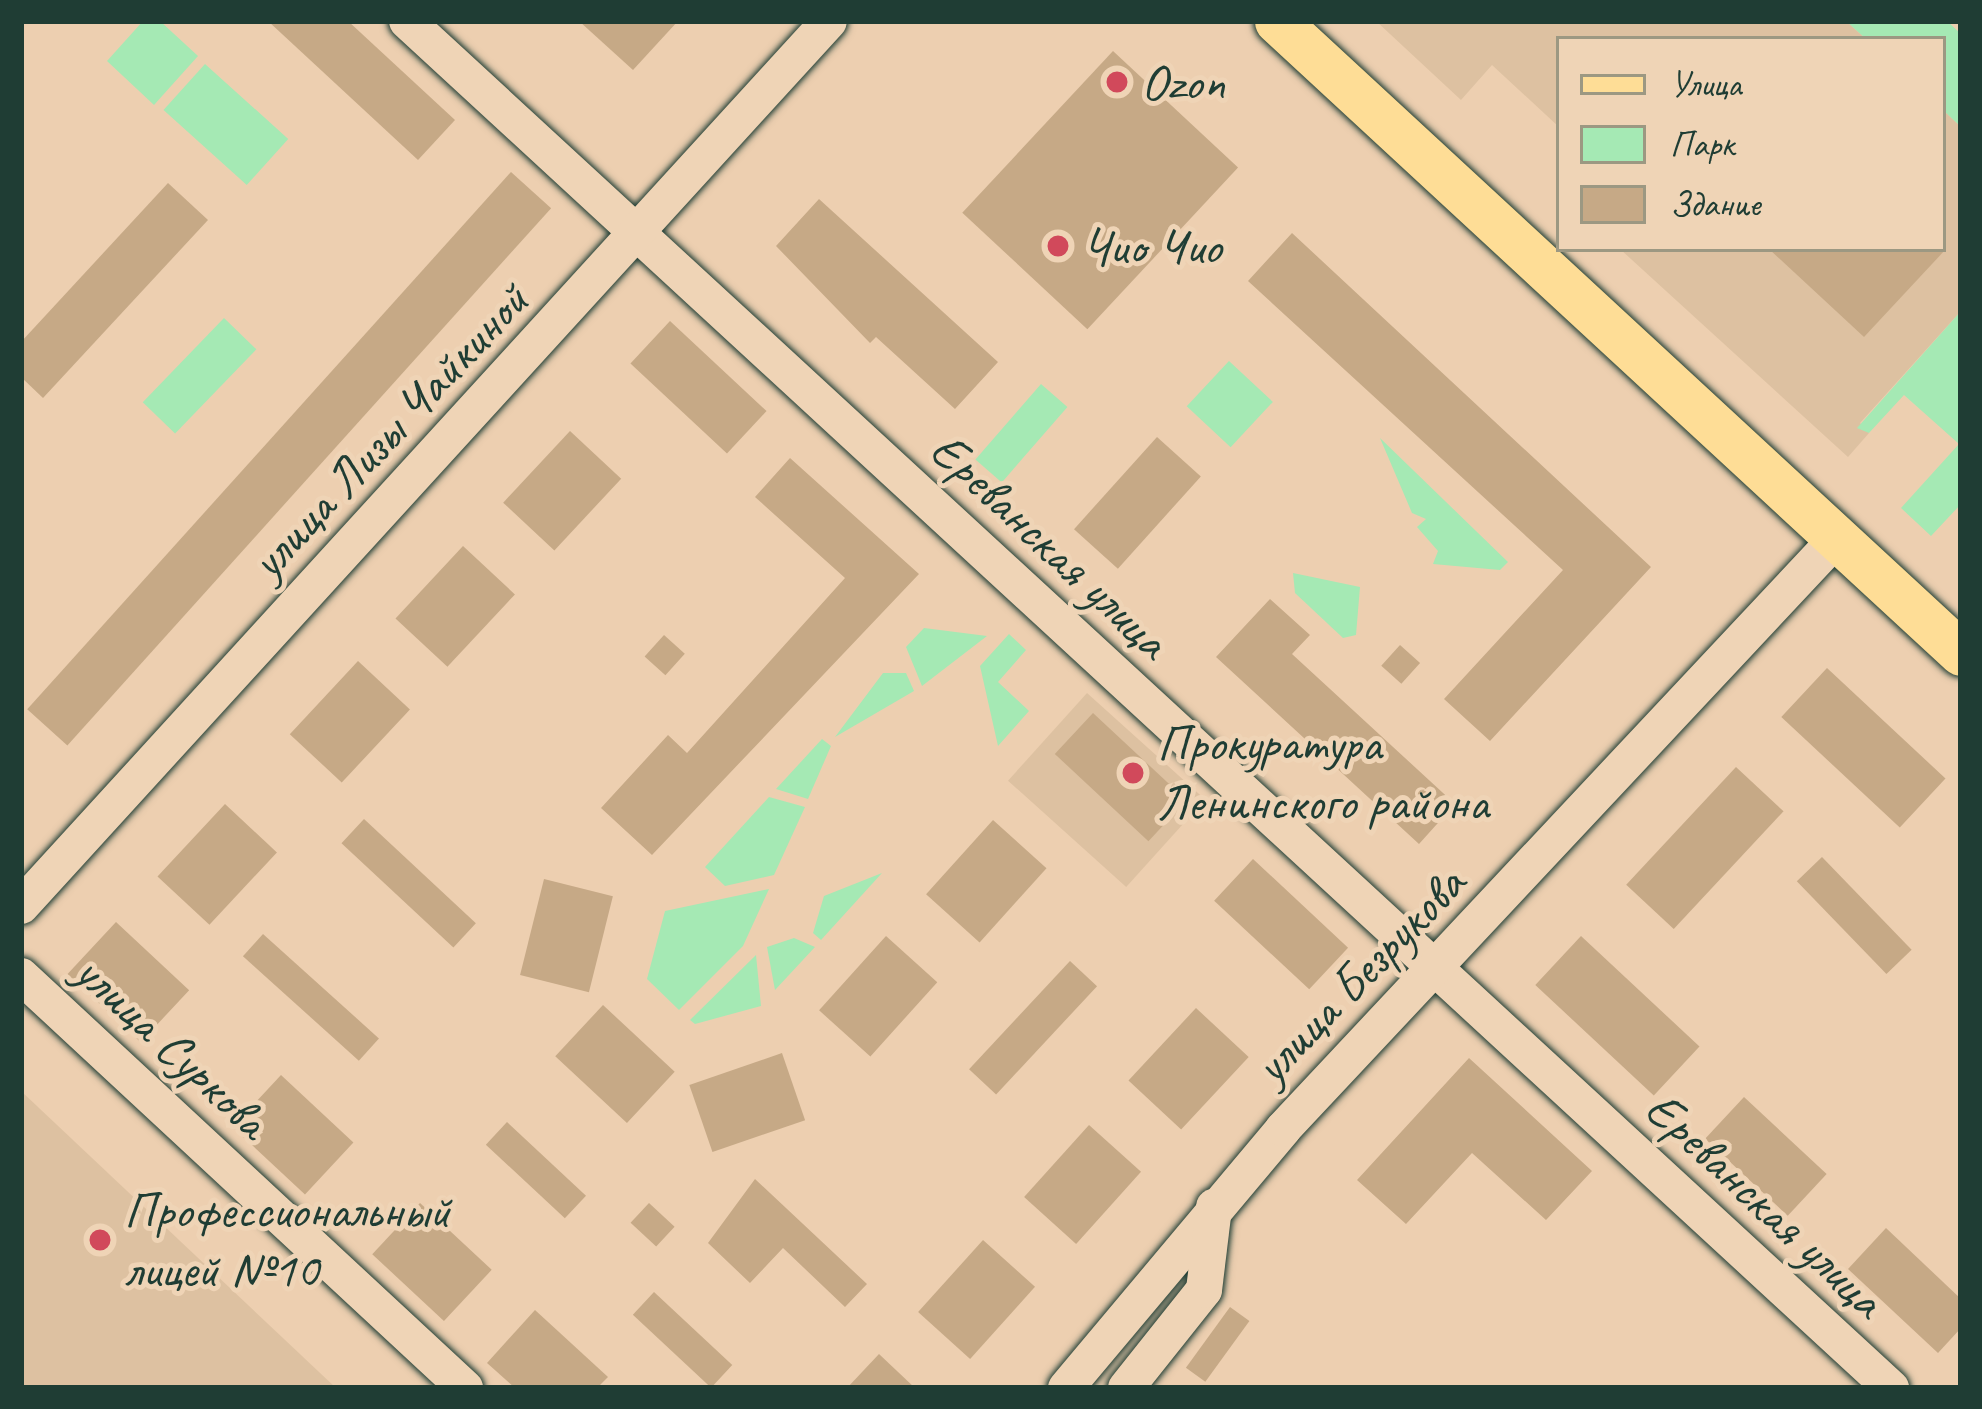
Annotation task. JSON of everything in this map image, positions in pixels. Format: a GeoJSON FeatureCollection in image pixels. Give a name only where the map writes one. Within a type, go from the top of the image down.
{"type":"FeatureCollection","features":[{"type":"Feature","properties":{"kind":"main road"},"geometry":{"type":"LineString","coordinates":[[1277,21],[1961,653]]}},
{"type":"Feature","properties":{"kind":"street","name":"Ереванская улица"},"geometry":{"type":"LineString","coordinates":[[406,21],[1891,1388]]}},
{"type":"Feature","properties":{"kind":"street","name":"улица Лизы Чайкиной"},"geometry":{"type":"LineString","coordinates":[[21,906],[829,21]]}},
{"type":"Feature","properties":{"kind":"street","name":"улица Безрукова"},"geometry":{"type":"LineString","coordinates":[[1066,1388],[1214,1207],[1837,538]]}},
{"type":"Feature","properties":{"kind":"street","name":"улица Суркова"},"geometry":{"type":"LineString","coordinates":[[21,976],[465,1388]]}},
{"type":"Feature","properties":{"kind":"street"},"geometry":{"type":"LineString","coordinates":[[1126,1388],[1204,1290],[1214,1207]]}},
{"type":"Feature","properties":{"kind":"shaded area"},"geometry":{"type":"Polygon","coordinates":[[[1376,21],[1846,21],[1863,36],[1556,36],[1556,124],[1492,65],[1461,100],[1376,21]]]}},
{"type":"Feature","properties":{"kind":"shaded area"},"geometry":{"type":"Polygon","coordinates":[[[1946,113],[1961,127],[1961,311],[1860,423],[1869,433],[1848,457],[1623,252],[1946,252],[1946,113]]]}},
{"type":"Feature","properties":{"kind":"shaded area"},"geometry":{"type":"Polygon","coordinates":[[[1087,693],[1205,799],[1126,887],[1008,781],[1087,693]]]}},
{"type":"Feature","properties":{"kind":"shaded area","name":"Профессиональный лицей №10"},"geometry":{"type":"Polygon","coordinates":[[[21,1091],[336,1388],[21,1388],[21,1091]]]}},
{"type":"Feature","properties":{"kind":"green space"},"geometry":{"type":"Polygon","coordinates":[[[143,21],[160,21],[198,56],[154,105],[107,61],[143,21]]]}},
{"type":"Feature","properties":{"kind":"green space"},"geometry":{"type":"Polygon","coordinates":[[[1846,21],[1947,21],[1961,34],[1961,127],[1946,113],[1946,36],[1863,36],[1846,21]]]}},
{"type":"Feature","properties":{"kind":"green space"},"geometry":{"type":"Polygon","coordinates":[[[205,64],[288,139],[247,185],[164,110],[205,64]]]}},
{"type":"Feature","properties":{"kind":"green space"},"geometry":{"type":"Polygon","coordinates":[[[1961,311],[1961,504],[1931,536],[1901,508],[1959,444],[1904,395],[1869,433],[1857,428],[1961,311]]]}},
{"type":"Feature","properties":{"kind":"green space"},"geometry":{"type":"Polygon","coordinates":[[[224,318],[256,349],[175,433],[143,402],[224,318]]]}},
{"type":"Feature","properties":{"kind":"green space"},"geometry":{"type":"Polygon","coordinates":[[[1229,361],[1273,402],[1231,447],[1187,406],[1229,361]]]}},
{"type":"Feature","properties":{"kind":"green space"},"geometry":{"type":"Polygon","coordinates":[[[1041,384],[1067,407],[1002,482],[975,459],[1041,384]]]}},
{"type":"Feature","properties":{"kind":"green space"},"geometry":{"type":"Polygon","coordinates":[[[1380,438],[1508,562],[1500,570],[1433,564],[1438,551],[1417,527],[1426,519],[1412,513],[1380,438]]]}},
{"type":"Feature","properties":{"kind":"green space"},"geometry":{"type":"Polygon","coordinates":[[[1293,573],[1360,587],[1356,635],[1343,638],[1295,593],[1293,573]]]}},
{"type":"Feature","properties":{"kind":"green space"},"geometry":{"type":"Polygon","coordinates":[[[924,628],[987,636],[922,686],[906,647],[924,628]]]}},
{"type":"Feature","properties":{"kind":"green space"},"geometry":{"type":"Polygon","coordinates":[[[1009,634],[1026,650],[998,682],[1029,711],[998,746],[980,666],[1009,634]]]}},
{"type":"Feature","properties":{"kind":"green space"},"geometry":{"type":"Polygon","coordinates":[[[883,673],[906,673],[914,691],[835,737],[883,673]]]}},
{"type":"Feature","properties":{"kind":"green space"},"geometry":{"type":"Polygon","coordinates":[[[822,739],[831,746],[808,799],[776,789],[822,739]]]}},
{"type":"Feature","properties":{"kind":"green space"},"geometry":{"type":"Polygon","coordinates":[[[769,797],[805,807],[774,875],[725,886],[705,867],[769,797]]]}},
{"type":"Feature","properties":{"kind":"green space"},"geometry":{"type":"Polygon","coordinates":[[[882,873],[821,940],[813,933],[824,896],[882,873]]]}},
{"type":"Feature","properties":{"kind":"green space"},"geometry":{"type":"Polygon","coordinates":[[[769,889],[743,946],[679,1010],[647,979],[665,911],[769,889]]]}},
{"type":"Feature","properties":{"kind":"green space"},"geometry":{"type":"Polygon","coordinates":[[[794,938],[815,947],[775,990],[767,947],[794,938]]]}},
{"type":"Feature","properties":{"kind":"green space"},"geometry":{"type":"Polygon","coordinates":[[[756,955],[761,1006],[695,1024],[690,1020],[756,955]]]}},
{"type":"Feature","properties":{"kind":"building"},"geometry":{"type":"Polygon","coordinates":[[[268,21],[348,21],[455,120],[418,160],[268,21]]]}},
{"type":"Feature","properties":{"kind":"building"},"geometry":{"type":"Polygon","coordinates":[[[579,21],[678,21],[633,70],[579,21]]]}},
{"type":"Feature","properties":{"kind":"building"},"geometry":{"type":"Polygon","coordinates":[[[1113,51],[1238,168],[1087,329],[962,213],[1113,51]]]}},
{"type":"Feature","properties":{"kind":"building"},"geometry":{"type":"Polygon","coordinates":[[[511,172],[551,208],[67,745],[27,709],[511,172]]]}},
{"type":"Feature","properties":{"kind":"building"},"geometry":{"type":"Polygon","coordinates":[[[168,183],[208,220],[43,398],[21,377],[21,342],[168,183]]]}},
{"type":"Feature","properties":{"kind":"building"},"geometry":{"type":"Polygon","coordinates":[[[819,199],[998,362],[955,409],[876,337],[870,343],[776,246],[819,199]]]}},
{"type":"Feature","properties":{"kind":"building"},"geometry":{"type":"Polygon","coordinates":[[[1292,233],[1651,567],[1490,741],[1444,699],[1563,570],[1248,281],[1292,233]]]}},
{"type":"Feature","properties":{"kind":"building"},"geometry":{"type":"Polygon","coordinates":[[[1772,252],[1943,252],[1864,337],[1772,252]]]}},
{"type":"Feature","properties":{"kind":"building"},"geometry":{"type":"Polygon","coordinates":[[[670,321],[767,411],[727,453],[630,363],[670,321]]]}},
{"type":"Feature","properties":{"kind":"building"},"geometry":{"type":"Polygon","coordinates":[[[570,431],[621,479],[554,550],[503,503],[570,431]]]}},
{"type":"Feature","properties":{"kind":"building"},"geometry":{"type":"Polygon","coordinates":[[[1157,437],[1201,476],[1118,569],[1074,529],[1157,437]]]}},
{"type":"Feature","properties":{"kind":"building"},"geometry":{"type":"Polygon","coordinates":[[[790,458],[919,574],[652,855],[601,808],[668,735],[687,753],[845,578],[755,497],[790,458]]]}},
{"type":"Feature","properties":{"kind":"building"},"geometry":{"type":"Polygon","coordinates":[[[463,546],[515,594],[447,667],[395,618],[463,546]]]}},
{"type":"Feature","properties":{"kind":"building"},"geometry":{"type":"Polygon","coordinates":[[[1270,599],[1310,635],[1292,654],[1455,804],[1419,844],[1216,657],[1270,599]]]}},
{"type":"Feature","properties":{"kind":"building"},"geometry":{"type":"Polygon","coordinates":[[[664,635],[685,654],[665,675],[645,657],[664,635]]]}},
{"type":"Feature","properties":{"kind":"building"},"geometry":{"type":"Polygon","coordinates":[[[1400,645],[1420,663],[1401,684],[1381,666],[1400,645]]]}},
{"type":"Feature","properties":{"kind":"building"},"geometry":{"type":"Polygon","coordinates":[[[358,661],[410,709],[342,783],[290,734],[358,661]]]}},
{"type":"Feature","properties":{"kind":"building"},"geometry":{"type":"Polygon","coordinates":[[[1827,668],[1945,778],[1900,827],[1781,717],[1827,668]]]}},
{"type":"Feature","properties":{"kind":"building"},"geometry":{"type":"Polygon","coordinates":[[[1093,713],[1187,800],[1148,841],[1055,754],[1093,713]]]}},
{"type":"Feature","properties":{"kind":"building"},"geometry":{"type":"Polygon","coordinates":[[[1736,767],[1784,811],[1674,929],[1626,885],[1736,767]]]}},
{"type":"Feature","properties":{"kind":"building"},"geometry":{"type":"Polygon","coordinates":[[[225,804],[277,852],[209,925],[157,876],[225,804]]]}},
{"type":"Feature","properties":{"kind":"building"},"geometry":{"type":"Polygon","coordinates":[[[364,819],[476,923],[453,947],[341,843],[364,819]]]}},
{"type":"Feature","properties":{"kind":"building"},"geometry":{"type":"Polygon","coordinates":[[[993,820],[1047,868],[980,942],[926,894],[993,820]]]}},
{"type":"Feature","properties":{"kind":"building"},"geometry":{"type":"Polygon","coordinates":[[[1822,857],[1912,950],[1886,974],[1797,881],[1822,857]]]}},
{"type":"Feature","properties":{"kind":"building"},"geometry":{"type":"Polygon","coordinates":[[[1253,859],[1348,948],[1309,989],[1214,901],[1253,859]]]}},
{"type":"Feature","properties":{"kind":"building"},"geometry":{"type":"Polygon","coordinates":[[[544,879],[613,896],[589,992],[520,975],[544,879]]]}},
{"type":"Feature","properties":{"kind":"building"},"geometry":{"type":"Polygon","coordinates":[[[116,922],[189,990],[141,1042],[68,974],[116,922]]]}},
{"type":"Feature","properties":{"kind":"building"},"geometry":{"type":"Polygon","coordinates":[[[263,934],[379,1038],[359,1061],[243,956],[263,934]]]}},
{"type":"Feature","properties":{"kind":"building"},"geometry":{"type":"Polygon","coordinates":[[[886,936],[937,982],[870,1056],[819,1010],[886,936]]]}},
{"type":"Feature","properties":{"kind":"building"},"geometry":{"type":"Polygon","coordinates":[[[1581,936],[1699,1046],[1654,1095],[1535,985],[1581,936]]]}},
{"type":"Feature","properties":{"kind":"building"},"geometry":{"type":"Polygon","coordinates":[[[1070,961],[1097,986],[996,1094],[969,1069],[1070,961]]]}},
{"type":"Feature","properties":{"kind":"building"},"geometry":{"type":"Polygon","coordinates":[[[603,1005],[675,1072],[627,1123],[555,1056],[603,1005]]]}},
{"type":"Feature","properties":{"kind":"building"},"geometry":{"type":"Polygon","coordinates":[[[1196,1008],[1249,1057],[1181,1130],[1128,1080],[1196,1008]]]}},
{"type":"Feature","properties":{"kind":"building"},"geometry":{"type":"Polygon","coordinates":[[[782,1053],[805,1120],[712,1152],[689,1085],[782,1053]]]}},
{"type":"Feature","properties":{"kind":"building"},"geometry":{"type":"Polygon","coordinates":[[[1469,1058],[1592,1171],[1546,1220],[1472,1153],[1406,1224],[1357,1180],[1469,1058]]]}},
{"type":"Feature","properties":{"kind":"building"},"geometry":{"type":"Polygon","coordinates":[[[281,1075],[353,1143],[305,1194],[233,1127],[281,1075]]]}},
{"type":"Feature","properties":{"kind":"building"},"geometry":{"type":"Polygon","coordinates":[[[1744,1097],[1827,1174],[1788,1216],[1705,1139],[1744,1097]]]}},
{"type":"Feature","properties":{"kind":"building"},"geometry":{"type":"Polygon","coordinates":[[[507,1122],[586,1196],[565,1218],[486,1145],[507,1122]]]}},
{"type":"Feature","properties":{"kind":"building"},"geometry":{"type":"Polygon","coordinates":[[[1089,1125],[1141,1172],[1076,1244],[1024,1197],[1089,1125]]]}},
{"type":"Feature","properties":{"kind":"building"},"geometry":{"type":"Polygon","coordinates":[[[755,1179],[867,1284],[845,1307],[783,1248],[750,1283],[708,1243],[755,1179]]]}},
{"type":"Feature","properties":{"kind":"building"},"geometry":{"type":"Polygon","coordinates":[[[420,1203],[492,1270],[444,1321],[372,1254],[420,1203]]]}},
{"type":"Feature","properties":{"kind":"building"},"geometry":{"type":"Polygon","coordinates":[[[649,1203],[675,1227],[656,1247],[631,1223],[649,1203]]]}},
{"type":"Feature","properties":{"kind":"building"},"geometry":{"type":"Polygon","coordinates":[[[1886,1228],[1961,1299],[1961,1328],[1938,1353],[1848,1269],[1886,1228]]]}},
{"type":"Feature","properties":{"kind":"building"},"geometry":{"type":"Polygon","coordinates":[[[983,1240],[1035,1287],[970,1359],[918,1312],[983,1240]]]}},
{"type":"Feature","properties":{"kind":"building"},"geometry":{"type":"Polygon","coordinates":[[[654,1292],[732,1365],[711,1388],[633,1315],[654,1292]]]}},
{"type":"Feature","properties":{"kind":"building"},"geometry":{"type":"Polygon","coordinates":[[[1230,1307],[1249,1321],[1205,1382],[1186,1368],[1230,1307]]]}},
{"type":"Feature","properties":{"kind":"building"},"geometry":{"type":"Polygon","coordinates":[[[535,1310],[608,1377],[597,1388],[515,1388],[487,1363],[535,1310]]]}},
{"type":"Feature","properties":{"kind":"building"},"geometry":{"type":"Polygon","coordinates":[[[879,1354],[915,1388],[847,1388],[879,1354]]]}},
{"type":"Feature","properties":{"kind":"place","name":"Ozon"},"geometry":{"type":"Point","coordinates":[1117,82]}},
{"type":"Feature","properties":{"kind":"place","name":"Чио Чио"},"geometry":{"type":"Point","coordinates":[1058,246]}},
{"type":"Feature","properties":{"kind":"place","name":"Прокуратура Ленинского района"},"geometry":{"type":"Point","coordinates":[1133,773]}},
{"type":"Feature","properties":{"kind":"place","name":"Профессиональный лицей №10"},"geometry":{"type":"Point","coordinates":[100,1240]}}]}
